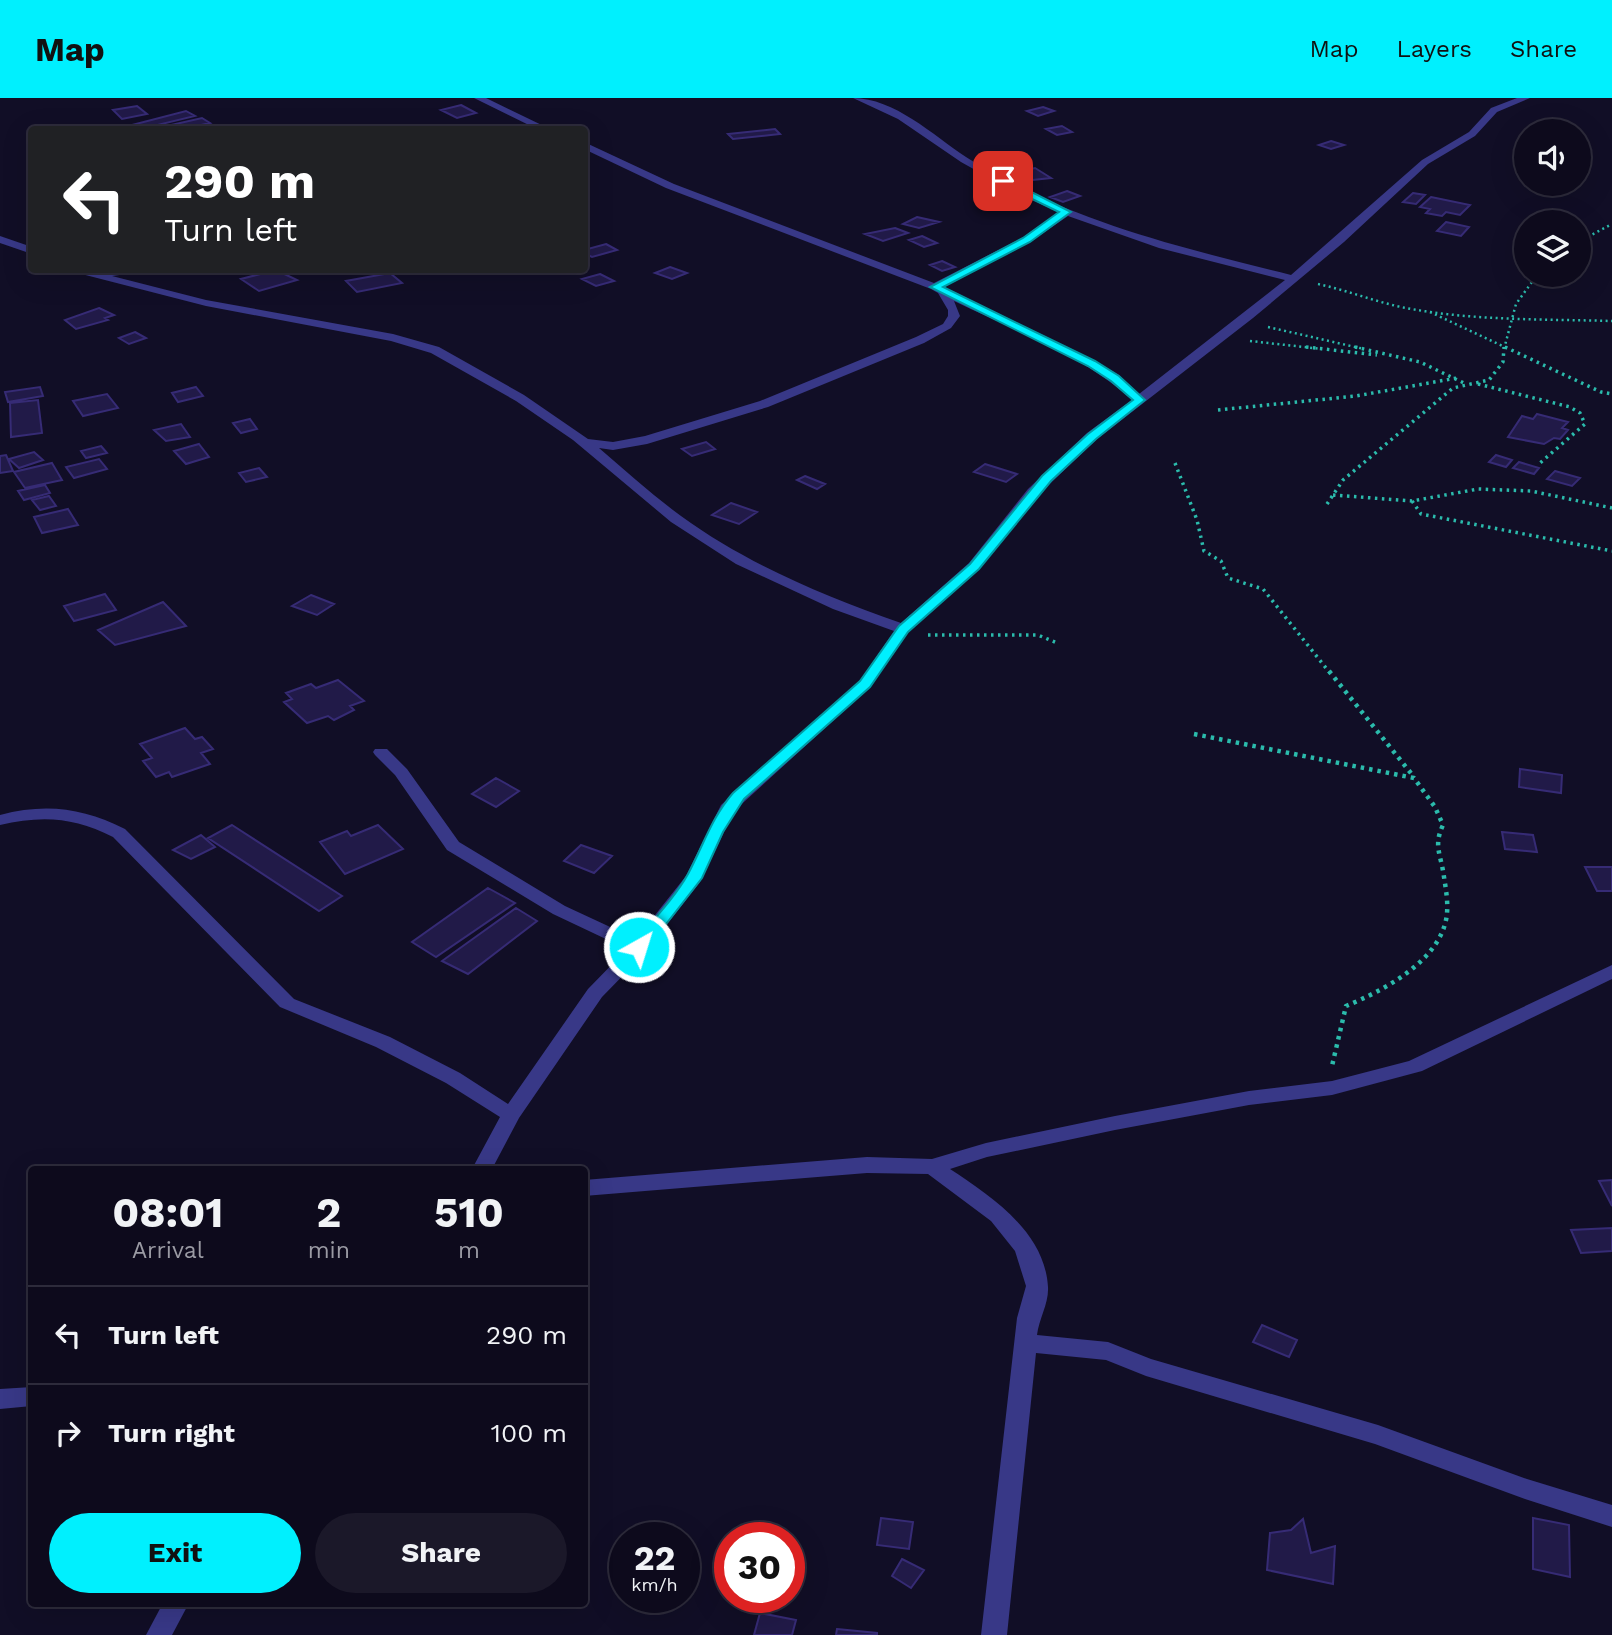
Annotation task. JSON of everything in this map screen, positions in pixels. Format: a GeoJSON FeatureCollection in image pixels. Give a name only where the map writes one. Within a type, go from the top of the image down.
{"type":"FeatureCollection","features":[{"type":"Feature","properties":{"kind":"street"},"geometry":{"type":"LineString","coordinates":[[479,98],[539,126]]}},
{"type":"Feature","properties":{"kind":"street"},"geometry":{"type":"LineString","coordinates":[[858,98],[901,117],[964,160],[1066,212],[1163,246],[1293,279]]}},
{"type":"Feature","properties":{"kind":"street"},"geometry":{"type":"LineString","coordinates":[[484,1166],[511,1115],[595,993],[639,947],[694,878],[727,809],[865,684],[903,629],[974,566],[1033,492],[1139,400],[1249,316],[1340,240],[1425,162],[1472,134],[1494,110],[1525,98]]}},
{"type":"Feature","properties":{"kind":"street"},"geometry":{"type":"LineString","coordinates":[[588,147],[670,186],[940,290],[1091,364],[1115,379],[1139,400]]}},
{"type":"Feature","properties":{"kind":"street"},"geometry":{"type":"LineString","coordinates":[[940,290],[1026,240],[1066,212]]}},
{"type":"Feature","properties":{"kind":"street"},"geometry":{"type":"LineString","coordinates":[[0,239],[28,250]]}},
{"type":"Feature","properties":{"kind":"street"},"geometry":{"type":"LineString","coordinates":[[85,273],[206,303],[424,345],[520,398],[584,442],[658,506],[741,561],[838,606],[903,629]]}},
{"type":"Feature","properties":{"kind":"street"},"geometry":{"type":"LineString","coordinates":[[94,275],[110,273]]}},
{"type":"Feature","properties":{"kind":"street"},"geometry":{"type":"LineString","coordinates":[[584,442],[627,445],[706,423],[764,404],[920,340],[947,326],[954,316],[954,310],[940,290]]}},
{"type":"Feature","properties":{"kind":"street"},"geometry":{"type":"LineString","coordinates":[[381,751],[401,772],[453,846],[559,910],[639,947]]}},
{"type":"Feature","properties":{"kind":"street"},"geometry":{"type":"LineString","coordinates":[[0,820],[32,811],[68,812],[95,820],[119,833],[287,1003],[383,1042],[453,1078],[511,1115]]}},
{"type":"Feature","properties":{"kind":"street"},"geometry":{"type":"LineString","coordinates":[[588,1188],[832,1167],[932,1167],[986,1150],[1115,1123],[1249,1098],[1332,1088],[1415,1066],[1612,971]]}},
{"type":"Feature","properties":{"kind":"street"},"geometry":{"type":"LineString","coordinates":[[932,1167],[990,1207],[1012,1230],[1030,1263],[1038,1289],[1028,1318],[995,1635]]}},
{"type":"Feature","properties":{"kind":"street"},"geometry":{"type":"LineString","coordinates":[[1025,1343],[1108,1352],[1169,1374],[1308,1412],[1525,1489],[1612,1516]]}},
{"type":"Feature","properties":{"kind":"street"},"geometry":{"type":"LineString","coordinates":[[0,1399],[28,1396]]}},
{"type":"Feature","properties":{"kind":"street"},"geometry":{"type":"LineString","coordinates":[[159,1635],[174,1607]]}},
{"type":"Feature","properties":{"kind":"path"},"geometry":{"type":"LineString","coordinates":[[1591,235],[1612,224]]}},
{"type":"Feature","properties":{"kind":"path"},"geometry":{"type":"LineString","coordinates":[[1293,279],[1426,310],[1514,319],[1612,321]]}},
{"type":"Feature","properties":{"kind":"path"},"geometry":{"type":"LineString","coordinates":[[1327,504],[1343,480],[1453,388],[1489,380],[1503,362],[1504,345],[1514,319],[1516,304],[1528,287]]}},
{"type":"Feature","properties":{"kind":"path"},"geometry":{"type":"LineString","coordinates":[[1426,310],[1601,392],[1612,394]]}},
{"type":"Feature","properties":{"kind":"path"},"geometry":{"type":"LineString","coordinates":[[1249,316],[1270,328],[1447,371],[1466,384]]}},
{"type":"Feature","properties":{"kind":"path"},"geometry":{"type":"LineString","coordinates":[[1217,340],[1292,344],[1410,360]]}},
{"type":"Feature","properties":{"kind":"path"},"geometry":{"type":"LineString","coordinates":[[1218,410],[1356,396],[1457,378]]}},
{"type":"Feature","properties":{"kind":"path"},"geometry":{"type":"LineString","coordinates":[[1474,383],[1548,401],[1580,413],[1585,424],[1540,463]]}},
{"type":"Feature","properties":{"kind":"path"},"geometry":{"type":"LineString","coordinates":[[1175,463],[1204,539],[1203,551],[1221,561],[1228,578],[1263,589],[1414,778],[1435,807],[1443,825],[1436,839],[1443,860],[1447,920],[1439,940],[1394,981],[1368,998],[1346,1006],[1332,1060],[1332,1088]]}},
{"type":"Feature","properties":{"kind":"path"},"geometry":{"type":"LineString","coordinates":[[1333,495],[1412,501],[1478,489],[1531,491],[1612,508]]}},
{"type":"Feature","properties":{"kind":"path"},"geometry":{"type":"LineString","coordinates":[[1412,501],[1421,514],[1612,551]]}},
{"type":"Feature","properties":{"kind":"path"},"geometry":{"type":"LineString","coordinates":[[903,629],[925,635],[1038,635],[1057,643]]}},
{"type":"Feature","properties":{"kind":"path"},"geometry":{"type":"LineString","coordinates":[[1194,734],[1414,778]]}},
{"type":"Feature","properties":{"kind":"building"},"geometry":{"type":"Polygon","coordinates":[[[461,105],[476,113],[457,118],[441,110],[461,105]]]}},
{"type":"Feature","properties":{"kind":"building"},"geometry":{"type":"Polygon","coordinates":[[[137,106],[147,114],[122,119],[113,110],[137,106]]]}},
{"type":"Feature","properties":{"kind":"building"},"geometry":{"type":"Polygon","coordinates":[[[1043,107],[1054,111],[1038,116],[1027,111],[1043,107]]]}},
{"type":"Feature","properties":{"kind":"building"},"geometry":{"type":"Polygon","coordinates":[[[186,111],[195,116],[153,126],[132,125],[186,111]]]}},
{"type":"Feature","properties":{"kind":"building"},"geometry":{"type":"Polygon","coordinates":[[[202,118],[210,123],[197,126],[167,126],[202,118]]]}},
{"type":"Feature","properties":{"kind":"building"},"geometry":{"type":"Polygon","coordinates":[[[1062,126],[1072,132],[1057,135],[1046,129],[1062,126]]]}},
{"type":"Feature","properties":{"kind":"building"},"geometry":{"type":"Polygon","coordinates":[[[775,129],[780,134],[733,139],[728,134],[775,129]]]}},
{"type":"Feature","properties":{"kind":"building"},"geometry":{"type":"Polygon","coordinates":[[[1331,141],[1344,145],[1331,149],[1319,145],[1331,141]]]}},
{"type":"Feature","properties":{"kind":"building"},"geometry":{"type":"Polygon","coordinates":[[[1035,168],[1051,178],[1023,181],[1009,174],[1035,168]]]}},
{"type":"Feature","properties":{"kind":"building"},"geometry":{"type":"Polygon","coordinates":[[[1067,191],[1080,196],[1063,202],[1050,197],[1067,191]]]}},
{"type":"Feature","properties":{"kind":"building"},"geometry":{"type":"Polygon","coordinates":[[[1413,193],[1425,195],[1416,204],[1403,202],[1413,193]]]}},
{"type":"Feature","properties":{"kind":"building"},"geometry":{"type":"Polygon","coordinates":[[[1431,197],[1470,205],[1460,215],[1446,212],[1442,216],[1426,213],[1430,209],[1420,207],[1431,197]]]}},
{"type":"Feature","properties":{"kind":"building"},"geometry":{"type":"Polygon","coordinates":[[[917,217],[939,222],[919,228],[903,224],[917,217]]]}},
{"type":"Feature","properties":{"kind":"building"},"geometry":{"type":"Polygon","coordinates":[[[1446,222],[1469,227],[1461,236],[1437,231],[1446,222]]]}},
{"type":"Feature","properties":{"kind":"building"},"geometry":{"type":"Polygon","coordinates":[[[895,228],[908,233],[883,241],[865,234],[895,228]]]}},
{"type":"Feature","properties":{"kind":"building"},"geometry":{"type":"Polygon","coordinates":[[[922,236],[937,243],[924,247],[909,240],[922,236]]]}},
{"type":"Feature","properties":{"kind":"building"},"geometry":{"type":"Polygon","coordinates":[[[606,244],[617,250],[592,257],[588,255],[588,249],[606,244]]]}},
{"type":"Feature","properties":{"kind":"building"},"geometry":{"type":"Polygon","coordinates":[[[942,261],[955,267],[942,271],[930,265],[942,261]]]}},
{"type":"Feature","properties":{"kind":"building"},"geometry":{"type":"Polygon","coordinates":[[[670,267],[687,273],[672,279],[655,273],[670,267]]]}},
{"type":"Feature","properties":{"kind":"building"},"geometry":{"type":"Polygon","coordinates":[[[264,273],[282,273],[297,280],[259,291],[241,279],[264,273]]]}},
{"type":"Feature","properties":{"kind":"building"},"geometry":{"type":"Polygon","coordinates":[[[390,273],[402,283],[357,292],[346,281],[390,273]]]}},
{"type":"Feature","properties":{"kind":"building"},"geometry":{"type":"Polygon","coordinates":[[[600,274],[614,281],[596,286],[582,279],[600,274]]]}},
{"type":"Feature","properties":{"kind":"building"},"geometry":{"type":"Polygon","coordinates":[[[99,308],[114,315],[105,318],[108,320],[76,329],[65,320],[99,308]]]}},
{"type":"Feature","properties":{"kind":"building"},"geometry":{"type":"Polygon","coordinates":[[[135,332],[146,338],[129,344],[119,338],[135,332]]]}},
{"type":"Feature","properties":{"kind":"building"},"geometry":{"type":"Polygon","coordinates":[[[40,387],[43,396],[8,402],[5,392],[40,387]]]}},
{"type":"Feature","properties":{"kind":"building"},"geometry":{"type":"Polygon","coordinates":[[[196,387],[203,396],[178,402],[172,393],[196,387]]]}},
{"type":"Feature","properties":{"kind":"building"},"geometry":{"type":"Polygon","coordinates":[[[107,394],[118,408],[83,416],[73,401],[107,394]]]}},
{"type":"Feature","properties":{"kind":"building"},"geometry":{"type":"Polygon","coordinates":[[[38,400],[42,433],[11,437],[10,403],[38,400]]]}},
{"type":"Feature","properties":{"kind":"building"},"geometry":{"type":"Polygon","coordinates":[[[1537,414],[1568,422],[1562,428],[1568,430],[1560,439],[1554,438],[1544,444],[1508,437],[1522,416],[1533,419],[1537,414]]]}},
{"type":"Feature","properties":{"kind":"building"},"geometry":{"type":"Polygon","coordinates":[[[250,419],[257,429],[241,433],[233,423],[250,419]]]}},
{"type":"Feature","properties":{"kind":"building"},"geometry":{"type":"Polygon","coordinates":[[[181,424],[190,437],[166,441],[154,430],[181,424]]]}},
{"type":"Feature","properties":{"kind":"building"},"geometry":{"type":"Polygon","coordinates":[[[706,442],[715,449],[692,456],[682,449],[706,442]]]}},
{"type":"Feature","properties":{"kind":"building"},"geometry":{"type":"Polygon","coordinates":[[[199,444],[209,457],[186,464],[174,451],[199,444]]]}},
{"type":"Feature","properties":{"kind":"building"},"geometry":{"type":"Polygon","coordinates":[[[101,446],[107,453],[86,458],[81,451],[101,446]]]}},
{"type":"Feature","properties":{"kind":"building"},"geometry":{"type":"Polygon","coordinates":[[[34,452],[43,460],[19,468],[9,459],[34,452]]]}},
{"type":"Feature","properties":{"kind":"building"},"geometry":{"type":"Polygon","coordinates":[[[6,455],[13,471],[0,473],[0,456],[6,455]]]}},
{"type":"Feature","properties":{"kind":"building"},"geometry":{"type":"Polygon","coordinates":[[[1496,455],[1512,460],[1506,467],[1489,462],[1496,455]]]}},
{"type":"Feature","properties":{"kind":"building"},"geometry":{"type":"Polygon","coordinates":[[[99,459],[107,469],[74,478],[66,467],[99,459]]]}},
{"type":"Feature","properties":{"kind":"building"},"geometry":{"type":"Polygon","coordinates":[[[1519,462],[1539,468],[1534,474],[1513,468],[1519,462]]]}},
{"type":"Feature","properties":{"kind":"building"},"geometry":{"type":"Polygon","coordinates":[[[52,463],[62,480],[25,488],[14,472],[52,463]]]}},
{"type":"Feature","properties":{"kind":"building"},"geometry":{"type":"Polygon","coordinates":[[[985,464],[1017,474],[1006,482],[974,472],[985,464]]]}},
{"type":"Feature","properties":{"kind":"building"},"geometry":{"type":"Polygon","coordinates":[[[259,468],[267,477],[246,482],[239,473],[259,468]]]}},
{"type":"Feature","properties":{"kind":"building"},"geometry":{"type":"Polygon","coordinates":[[[1555,471],[1580,478],[1572,486],[1547,479],[1555,471]]]}},
{"type":"Feature","properties":{"kind":"building"},"geometry":{"type":"Polygon","coordinates":[[[805,476],[825,484],[817,489],[797,480],[805,476]]]}},
{"type":"Feature","properties":{"kind":"building"},"geometry":{"type":"Polygon","coordinates":[[[45,485],[50,493],[24,500],[18,491],[45,485]]]}},
{"type":"Feature","properties":{"kind":"building"},"geometry":{"type":"Polygon","coordinates":[[[49,496],[56,506],[40,510],[32,500],[49,496]]]}},
{"type":"Feature","properties":{"kind":"building"},"geometry":{"type":"Polygon","coordinates":[[[731,503],[757,512],[739,524],[712,515],[731,503]]]}},
{"type":"Feature","properties":{"kind":"building"},"geometry":{"type":"Polygon","coordinates":[[[68,509],[78,525],[42,533],[34,517],[68,509]]]}},
{"type":"Feature","properties":{"kind":"building"},"geometry":{"type":"Polygon","coordinates":[[[105,594],[116,610],[74,621],[64,606],[105,594]]]}},
{"type":"Feature","properties":{"kind":"building"},"geometry":{"type":"Polygon","coordinates":[[[311,595],[334,604],[317,615],[292,606],[311,595]]]}},
{"type":"Feature","properties":{"kind":"building"},"geometry":{"type":"Polygon","coordinates":[[[163,602],[186,626],[115,645],[98,630],[163,602]]]}},
{"type":"Feature","properties":{"kind":"building"},"geometry":{"type":"Polygon","coordinates":[[[338,680],[364,701],[350,706],[354,710],[334,720],[328,716],[307,723],[284,702],[292,699],[286,693],[311,684],[316,688],[338,680]]]}},
{"type":"Feature","properties":{"kind":"building"},"geometry":{"type":"Polygon","coordinates":[[[185,728],[195,739],[202,737],[213,749],[201,753],[210,764],[172,777],[169,772],[156,777],[143,761],[152,758],[140,744],[185,728]]]}},
{"type":"Feature","properties":{"kind":"building"},"geometry":{"type":"Polygon","coordinates":[[[1520,769],[1562,775],[1561,793],[1519,787],[1520,769]]]}},
{"type":"Feature","properties":{"kind":"building"},"geometry":{"type":"Polygon","coordinates":[[[496,778],[519,791],[496,807],[472,794],[496,778]]]}},
{"type":"Feature","properties":{"kind":"building"},"geometry":{"type":"Polygon","coordinates":[[[232,825],[342,896],[319,911],[208,838],[232,825]]]}},
{"type":"Feature","properties":{"kind":"building"},"geometry":{"type":"Polygon","coordinates":[[[378,825],[403,849],[345,874],[320,842],[347,831],[351,836],[378,825]]]}},
{"type":"Feature","properties":{"kind":"building"},"geometry":{"type":"Polygon","coordinates":[[[1502,832],[1533,835],[1537,852],[1505,849],[1502,832]]]}},
{"type":"Feature","properties":{"kind":"building"},"geometry":{"type":"Polygon","coordinates":[[[201,835],[215,847],[191,859],[173,850],[201,835]]]}},
{"type":"Feature","properties":{"kind":"building"},"geometry":{"type":"Polygon","coordinates":[[[581,845],[612,856],[594,873],[564,861],[581,845]]]}},
{"type":"Feature","properties":{"kind":"building"},"geometry":{"type":"Polygon","coordinates":[[[1585,867],[1612,867],[1612,891],[1597,891],[1585,867]]]}},
{"type":"Feature","properties":{"kind":"building"},"geometry":{"type":"Polygon","coordinates":[[[488,888],[515,903],[436,957],[412,942],[488,888]]]}},
{"type":"Feature","properties":{"kind":"building"},"geometry":{"type":"Polygon","coordinates":[[[516,908],[537,921],[468,974],[442,961],[516,908]]]}},
{"type":"Feature","properties":{"kind":"building"},"geometry":{"type":"Polygon","coordinates":[[[1612,1180],[1612,1206],[1599,1181],[1612,1180]]]}},
{"type":"Feature","properties":{"kind":"building"},"geometry":{"type":"Polygon","coordinates":[[[1612,1228],[1612,1251],[1581,1253],[1571,1230],[1612,1228]]]}},
{"type":"Feature","properties":{"kind":"building"},"geometry":{"type":"Polygon","coordinates":[[[1262,1325],[1297,1340],[1289,1357],[1253,1342],[1262,1325]]]}},
{"type":"Feature","properties":{"kind":"building"},"geometry":{"type":"Polygon","coordinates":[[[881,1518],[913,1522],[909,1549],[877,1545],[881,1518]]]}},
{"type":"Feature","properties":{"kind":"building"},"geometry":{"type":"Polygon","coordinates":[[[1533,1518],[1569,1525],[1570,1577],[1533,1569],[1533,1518]]]}},
{"type":"Feature","properties":{"kind":"building"},"geometry":{"type":"Polygon","coordinates":[[[1303,1519],[1311,1553],[1335,1546],[1333,1584],[1267,1570],[1270,1533],[1291,1530],[1303,1519]]]}},
{"type":"Feature","properties":{"kind":"building"},"geometry":{"type":"Polygon","coordinates":[[[902,1559],[924,1570],[911,1588],[892,1576],[902,1559]]]}},
{"type":"Feature","properties":{"kind":"building"},"geometry":{"type":"Polygon","coordinates":[[[760,1613],[796,1620],[792,1635],[754,1635],[760,1613]]]}},
{"type":"Feature","properties":{"kind":"building"},"geometry":{"type":"Polygon","coordinates":[[[837,1629],[877,1633],[877,1635],[836,1635],[837,1629]]]}},
{"type":"Feature","properties":{"kind":"route"},"geometry":{"type":"LineString","coordinates":[[639,947],[694,878],[727,809],[865,684],[903,629],[974,566],[1047,478],[1092,436],[1139,400],[1129,389],[1091,364],[935,287],[1026,240],[1066,212],[1003,181]]}}]}
